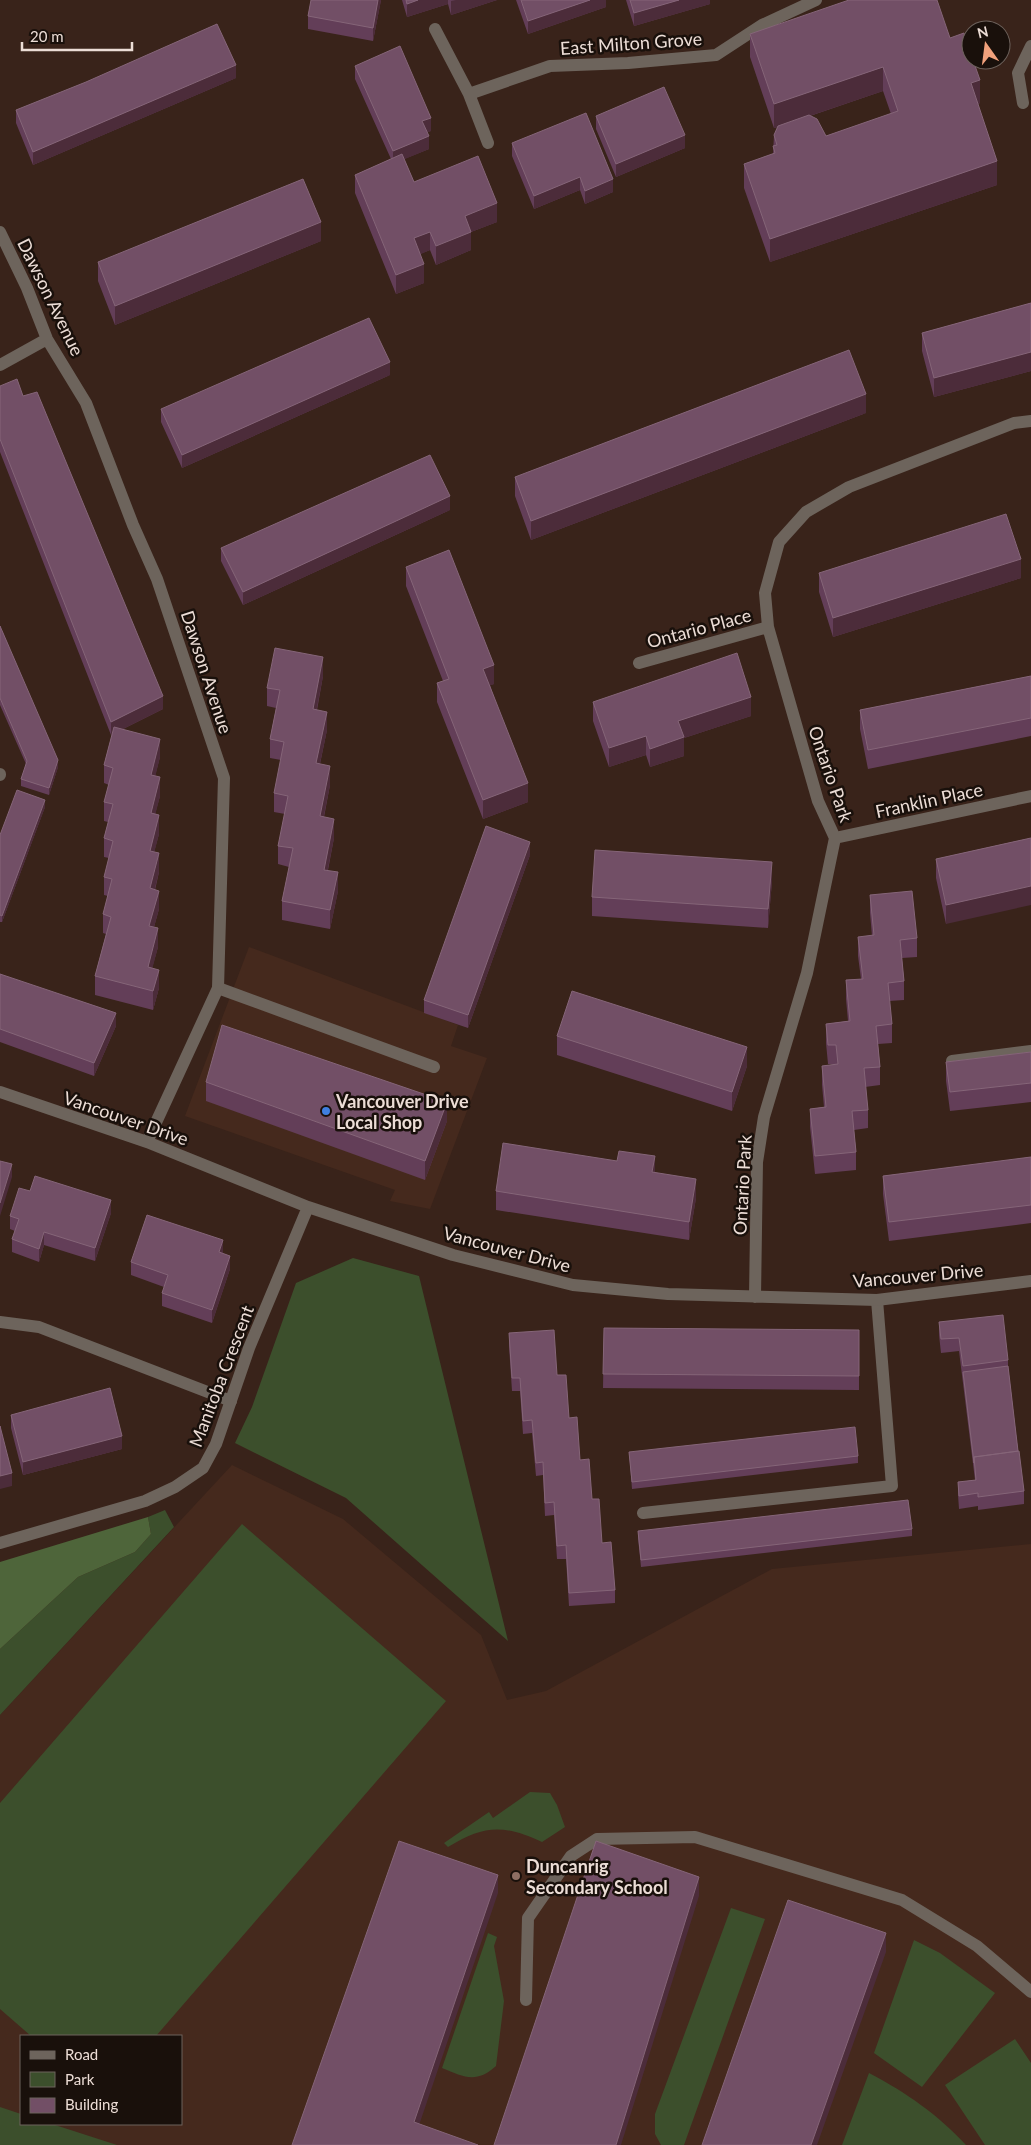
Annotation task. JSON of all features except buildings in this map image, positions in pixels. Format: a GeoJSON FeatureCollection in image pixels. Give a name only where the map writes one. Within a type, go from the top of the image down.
{"type":"FeatureCollection","features":[{"type":"Feature","properties":{"kind":"street","name":"East Milton Grove"},"geometry":{"type":"LineString","coordinates":[[469,94],[550,66],[628,63],[716,55],[762,25],[816,0]]}},
{"type":"Feature","properties":{"kind":"street"},"geometry":{"type":"LineString","coordinates":[[435,29],[469,94],[488,143]]}},
{"type":"Feature","properties":{"kind":"street"},"geometry":{"type":"LineString","coordinates":[[1023,103],[1018,73],[1031,46]]}},
{"type":"Feature","properties":{"kind":"street","name":"Dawson Avenue"},"geometry":{"type":"LineString","coordinates":[[0,232],[27,288],[47,340],[86,402],[133,525],[157,579],[224,778],[218,988],[147,1142]]}},
{"type":"Feature","properties":{"kind":"street"},"geometry":{"type":"LineString","coordinates":[[0,365],[47,340]]}},
{"type":"Feature","properties":{"kind":"street","name":"Ontario Park"},"geometry":{"type":"LineString","coordinates":[[755,1296],[757,1162],[764,1118],[807,973],[835,838],[818,801],[768,627],[766,593],[779,542],[806,512],[849,487],[1014,423],[1031,421]]}},
{"type":"Feature","properties":{"kind":"street","name":"Ontario Place"},"geometry":{"type":"LineString","coordinates":[[638,663],[768,627]]}},
{"type":"Feature","properties":{"kind":"street","name":"Franklin Place"},"geometry":{"type":"LineString","coordinates":[[835,838],[1031,796]]}},
{"type":"Feature","properties":{"kind":"street"},"geometry":{"type":"LineString","coordinates":[[218,988],[434,1067]]}},
{"type":"Feature","properties":{"kind":"street"},"geometry":{"type":"LineString","coordinates":[[952,1061],[1031,1051]]}},
{"type":"Feature","properties":{"kind":"street","name":"Vancouver Drive"},"geometry":{"type":"LineString","coordinates":[[0,1092],[147,1142],[308,1206],[453,1255],[574,1285],[668,1294],[877,1300],[1031,1281]]}},
{"type":"Feature","properties":{"kind":"street","name":"Manitoba Crescent"},"geometry":{"type":"LineString","coordinates":[[0,1543],[145,1501],[175,1487],[202,1468],[216,1444],[249,1348],[308,1206]]}},
{"type":"Feature","properties":{"kind":"street"},"geometry":{"type":"LineString","coordinates":[[643,1513],[892,1486],[877,1300]]}},
{"type":"Feature","properties":{"kind":"street"},"geometry":{"type":"LineString","coordinates":[[0,1322],[39,1327],[230,1402]]}},
{"type":"Feature","properties":{"kind":"street"},"geometry":{"type":"LineString","coordinates":[[526,2000],[528,1918],[570,1856],[597,1839],[695,1837],[902,1900],[977,1946],[1031,1992]]}},
{"type":"Feature","properties":{"kind":"shaded area"},"geometry":{"type":"Polygon","coordinates":[[[249,947],[458,1025],[451,1046],[487,1058],[430,1209],[390,1201],[395,1190],[185,1116],[249,947]]]}},
{"type":"Feature","properties":{"kind":"shaded area","name":"Duncanrig Secondary School"},"geometry":{"type":"Polygon","coordinates":[[[232,1465],[343,1519],[481,1635],[507,1700],[546,1691],[772,1569],[1031,1544],[1031,2145],[0,2145],[0,1715],[232,1465]]]}},
{"type":"Feature","properties":{"kind":"green space"},"geometry":{"type":"Polygon","coordinates":[[[353,1258],[419,1276],[508,1641],[346,1498],[235,1443],[252,1407],[296,1283],[353,1258]]]}},
{"type":"Feature","properties":{"kind":"green space"},"geometry":{"type":"Polygon","coordinates":[[[165,1510],[174,1527],[0,1715],[0,1649],[78,1577],[135,1552],[151,1534],[148,1517],[165,1510]]]}},
{"type":"Feature","properties":{"kind":"green space"},"geometry":{"type":"Polygon","coordinates":[[[148,1517],[151,1534],[135,1552],[78,1577],[0,1649],[0,1562],[148,1517]]]}},
{"type":"Feature","properties":{"kind":"green space"},"geometry":{"type":"Polygon","coordinates":[[[242,1524],[446,1701],[157,2035],[30,2035],[0,2009],[0,1803],[242,1524]]]}},
{"type":"Feature","properties":{"kind":"green space"},"geometry":{"type":"Polygon","coordinates":[[[530,1792],[550,1793],[557,1805],[565,1827],[542,1842],[516,1832],[494,1830],[472,1834],[448,1847],[444,1843],[489,1812],[493,1818],[530,1792]]]}},
{"type":"Feature","properties":{"kind":"green space"},"geometry":{"type":"Polygon","coordinates":[[[731,1908],[765,1919],[684,2145],[661,2145],[655,2134],[655,2114],[731,1908]]]}},
{"type":"Feature","properties":{"kind":"green space"},"geometry":{"type":"Polygon","coordinates":[[[488,1933],[497,1937],[494,1946],[504,2001],[496,2066],[489,2072],[476,2077],[463,2076],[442,2068],[488,1933]]]}},
{"type":"Feature","properties":{"kind":"green space"},"geometry":{"type":"Polygon","coordinates":[[[914,1940],[940,1953],[995,1993],[922,2087],[874,2053],[914,1940]]]}},
{"type":"Feature","properties":{"kind":"green space"},"geometry":{"type":"Polygon","coordinates":[[[1015,2039],[1031,2063],[1031,2145],[985,2145],[945,2085],[1015,2039]]]}},
{"type":"Feature","properties":{"kind":"green space"},"geometry":{"type":"Polygon","coordinates":[[[869,2073],[921,2105],[944,2123],[966,2145],[842,2145],[869,2073]]]}},
{"type":"Feature","properties":{"kind":"green space"},"geometry":{"type":"Polygon","coordinates":[[[0,2107],[20,2114],[20,2125],[55,2125],[117,2145],[0,2145],[0,2107]]]}},
{"type":"Feature","properties":{"kind":"place","name":"Vancouver Drive Local Shop"},"geometry":{"type":"Point","coordinates":[326,1111]}},
{"type":"Feature","properties":{"kind":"place","name":"Duncanrig Secondary School"},"geometry":{"type":"Point","coordinates":[516,1876]}}]}
